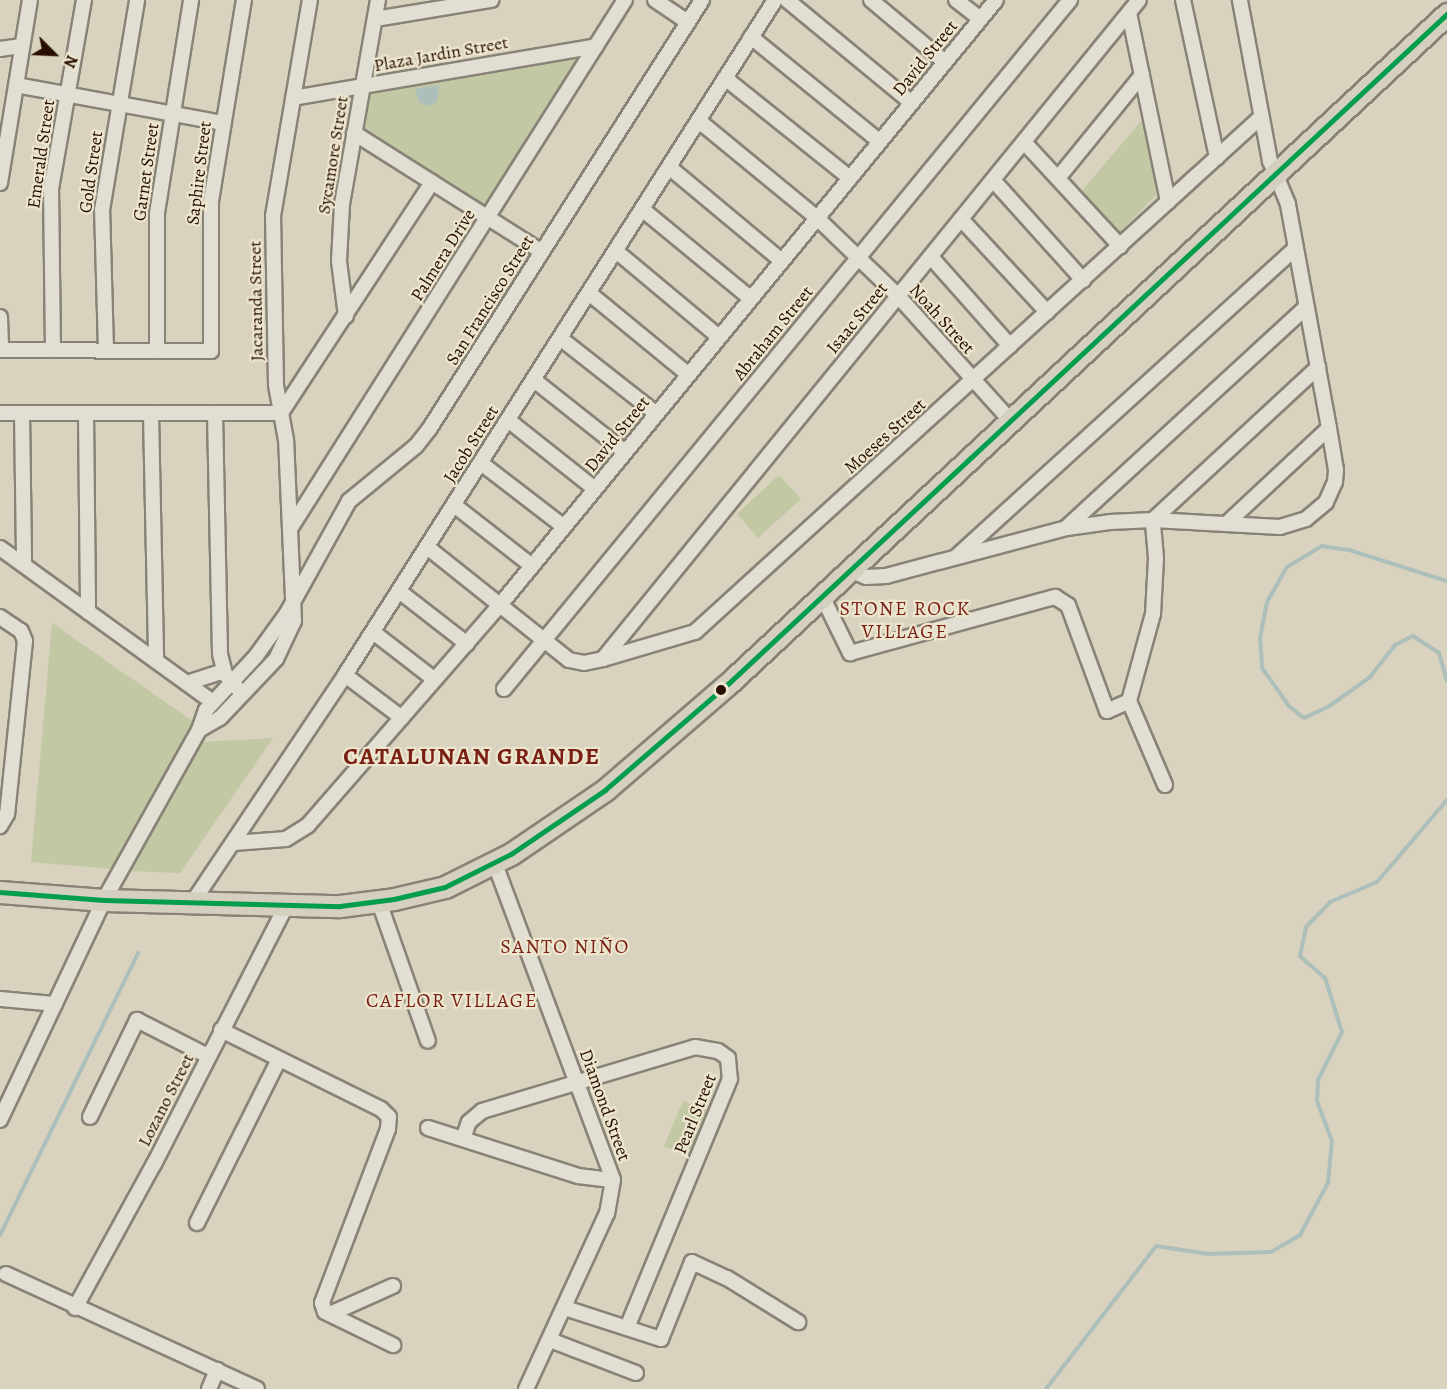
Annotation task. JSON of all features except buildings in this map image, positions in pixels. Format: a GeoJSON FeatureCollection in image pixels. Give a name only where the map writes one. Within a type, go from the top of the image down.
{"type":"FeatureCollection","features":[{"type":"Feature","properties":{"kind":"main road"},"geometry":{"type":"LineString","coordinates":[[0,892],[104,900],[286,906],[379,902],[445,887],[495,864],[575,813],[648,755],[1012,422],[1447,15]]}},
{"type":"Feature","properties":{"kind":"street"},"geometry":{"type":"LineString","coordinates":[[0,183],[30,0]]}},
{"type":"Feature","properties":{"kind":"street","name":"Emerald Street"},"geometry":{"type":"LineString","coordinates":[[53,350],[49,213],[84,0]]}},
{"type":"Feature","properties":{"kind":"street","name":"Gold Street"},"geometry":{"type":"LineString","coordinates":[[106,351],[102,210],[137,0]]}},
{"type":"Feature","properties":{"kind":"street","name":"Garnet Street"},"geometry":{"type":"LineString","coordinates":[[157,351],[157,213],[191,0]]}},
{"type":"Feature","properties":{"kind":"street","name":"Saphire Street"},"geometry":{"type":"LineString","coordinates":[[157,351],[211,351],[210,218],[244,0]]}},
{"type":"Feature","properties":{"kind":"street","name":"Jacaranda Street"},"geometry":{"type":"LineString","coordinates":[[294,603],[281,413],[276,385],[273,216],[310,0]]}},
{"type":"Feature","properties":{"kind":"street","name":"Sycamore Street"},"geometry":{"type":"LineString","coordinates":[[346,316],[340,235],[354,133],[378,0]]}},
{"type":"Feature","properties":{"kind":"street"},"geometry":{"type":"LineString","coordinates":[[375,20],[491,0]]}},
{"type":"Feature","properties":{"kind":"street","name":"Palmera Drive"},"geometry":{"type":"LineString","coordinates":[[290,529],[625,0]]}},
{"type":"Feature","properties":{"kind":"street"},"geometry":{"type":"LineString","coordinates":[[655,0],[688,22]]}},
{"type":"Feature","properties":{"kind":"street","name":"San Francisco Street"},"geometry":{"type":"LineString","coordinates":[[0,1120],[5,1098],[55,1004],[104,900],[213,702],[294,603],[349,501],[416,446],[430,428],[702,0]]}},
{"type":"Feature","properties":{"kind":"street","name":"Jacob Street"},"geometry":{"type":"LineString","coordinates":[[192,903],[373,632],[775,0]]}},
{"type":"Feature","properties":{"kind":"street"},"geometry":{"type":"LineString","coordinates":[[787,0],[912,102]]}},
{"type":"Feature","properties":{"kind":"street"},"geometry":{"type":"LineString","coordinates":[[871,0],[945,62]]}},
{"type":"Feature","properties":{"kind":"street"},"geometry":{"type":"LineString","coordinates":[[956,0],[980,19]]}},
{"type":"Feature","properties":{"kind":"street","name":"David Street"},"geometry":{"type":"LineString","coordinates":[[234,843],[274,841],[296,834],[402,718],[500,606],[996,0]]}},
{"type":"Feature","properties":{"kind":"street","name":"Abraham Street"},"geometry":{"type":"LineString","coordinates":[[504,689],[1070,0]]}},
{"type":"Feature","properties":{"kind":"street","name":"Isaac Street"},"geometry":{"type":"LineString","coordinates":[[603,659],[1139,0]]}},
{"type":"Feature","properties":{"kind":"street"},"geometry":{"type":"LineString","coordinates":[[1183,0],[1217,157]]}},
{"type":"Feature","properties":{"kind":"street"},"geometry":{"type":"LineString","coordinates":[[849,570],[874,578],[953,560],[1067,528],[1153,520],[1293,525],[1321,507],[1335,482],[1329,428],[1288,204],[1275,177],[1261,117],[1240,0]]}},
{"type":"Feature","properties":{"kind":"street"},"geometry":{"type":"LineString","coordinates":[[1129,13],[1168,202]]}},
{"type":"Feature","properties":{"kind":"street"},"geometry":{"type":"LineString","coordinates":[[751,37],[880,142]]}},
{"type":"Feature","properties":{"kind":"street"},"geometry":{"type":"LineString","coordinates":[[0,49],[22,46]]}},
{"type":"Feature","properties":{"kind":"street","name":"Plaza Jardin Street"},"geometry":{"type":"LineString","coordinates":[[293,98],[596,46]]}},
{"type":"Feature","properties":{"kind":"street"},"geometry":{"type":"LineString","coordinates":[[1058,178],[1142,75]]}},
{"type":"Feature","properties":{"kind":"street"},"geometry":{"type":"LineString","coordinates":[[725,78],[850,178]]}},
{"type":"Feature","properties":{"kind":"street"},"geometry":{"type":"LineString","coordinates":[[16,85],[224,123]]}},
{"type":"Feature","properties":{"kind":"street","name":"Moeses Street"},"geometry":{"type":"LineString","coordinates":[[427,547],[544,641],[577,663],[603,659],[686,636],[702,627],[1261,117]]}},
{"type":"Feature","properties":{"kind":"street","name":"Noah Street"},"geometry":{"type":"LineString","coordinates":[[699,121],[817,218],[898,296],[1012,422]]}},
{"type":"Feature","properties":{"kind":"street"},"geometry":{"type":"LineString","coordinates":[[354,133],[542,252]]}},
{"type":"Feature","properties":{"kind":"street"},"geometry":{"type":"LineString","coordinates":[[1024,142],[1120,246]]}},
{"type":"Feature","properties":{"kind":"street"},"geometry":{"type":"LineString","coordinates":[[669,167],[782,261]]}},
{"type":"Feature","properties":{"kind":"street"},"geometry":{"type":"LineString","coordinates":[[993,180],[1083,280]]}},
{"type":"Feature","properties":{"kind":"street"},"geometry":{"type":"LineString","coordinates":[[0,413],[281,413],[432,182]]}},
{"type":"Feature","properties":{"kind":"street"},"geometry":{"type":"LineString","coordinates":[[642,209],[751,299]]}},
{"type":"Feature","properties":{"kind":"street"},"geometry":{"type":"LineString","coordinates":[[961,219],[1047,312]]}},
{"type":"Feature","properties":{"kind":"street"},"geometry":{"type":"LineString","coordinates":[[953,560],[1296,248]]}},
{"type":"Feature","properties":{"kind":"street"},"geometry":{"type":"LineString","coordinates":[[616,251],[719,337]]}},
{"type":"Feature","properties":{"kind":"street"},"geometry":{"type":"LineString","coordinates":[[931,257],[1010,346]]}},
{"type":"Feature","properties":{"kind":"street"},"geometry":{"type":"LineString","coordinates":[[589,293],[689,375]]}},
{"type":"Feature","properties":{"kind":"street"},"geometry":{"type":"LineString","coordinates":[[1067,528],[1306,307]]}},
{"type":"Feature","properties":{"kind":"street"},"geometry":{"type":"LineString","coordinates":[[0,316],[0,350],[157,351]]}},
{"type":"Feature","properties":{"kind":"street"},"geometry":{"type":"LineString","coordinates":[[560,338],[657,414]]}},
{"type":"Feature","properties":{"kind":"street"},"geometry":{"type":"LineString","coordinates":[[1153,520],[1318,367]]}},
{"type":"Feature","properties":{"kind":"street"},"geometry":{"type":"LineString","coordinates":[[534,380],[625,452]]}},
{"type":"Feature","properties":{"kind":"street"},"geometry":{"type":"LineString","coordinates":[[22,413],[24,565]]}},
{"type":"Feature","properties":{"kind":"street"},"geometry":{"type":"LineString","coordinates":[[86,413],[88,612]]}},
{"type":"Feature","properties":{"kind":"street"},"geometry":{"type":"LineString","coordinates":[[151,414],[156,661]]}},
{"type":"Feature","properties":{"kind":"street"},"geometry":{"type":"LineString","coordinates":[[215,414],[223,670],[243,695]]}},
{"type":"Feature","properties":{"kind":"street"},"geometry":{"type":"LineString","coordinates":[[508,420],[595,489]]}},
{"type":"Feature","properties":{"kind":"street"},"geometry":{"type":"LineString","coordinates":[[1226,524],[1329,428]]}},
{"type":"Feature","properties":{"kind":"street"},"geometry":{"type":"LineString","coordinates":[[481,463],[564,527]]}},
{"type":"Feature","properties":{"kind":"street"},"geometry":{"type":"LineString","coordinates":[[454,504],[532,566]]}},
{"type":"Feature","properties":{"kind":"street"},"geometry":{"type":"LineString","coordinates":[[1153,520],[1156,567],[1153,614],[1129,701],[1165,784]]}},
{"type":"Feature","properties":{"kind":"street"},"geometry":{"type":"LineString","coordinates":[[0,548],[213,702]]}},
{"type":"Feature","properties":{"kind":"street"},"geometry":{"type":"LineString","coordinates":[[399,591],[466,644]]}},
{"type":"Feature","properties":{"kind":"street"},"geometry":{"type":"LineString","coordinates":[[822,596],[850,653],[1056,597],[1068,605],[1107,711],[1129,701]]}},
{"type":"Feature","properties":{"kind":"street","name":"San Francisco Street"},"geometry":{"type":"LineString","coordinates":[[199,730],[216,722],[243,695],[288,641],[294,621],[294,603]]}},
{"type":"Feature","properties":{"kind":"street"},"geometry":{"type":"LineString","coordinates":[[0,616],[21,631],[25,641],[7,814],[0,826]]}},
{"type":"Feature","properties":{"kind":"street"},"geometry":{"type":"LineString","coordinates":[[373,632],[435,680]]}},
{"type":"Feature","properties":{"kind":"street"},"geometry":{"type":"LineString","coordinates":[[187,683],[223,670]]}},
{"type":"Feature","properties":{"kind":"street"},"geometry":{"type":"LineString","coordinates":[[345,675],[402,718]]}},
{"type":"Feature","properties":{"kind":"street","name":"Diamond Street"},"geometry":{"type":"LineString","coordinates":[[495,864],[613,1180],[609,1208],[526,1389]]}},
{"type":"Feature","properties":{"kind":"street"},"geometry":{"type":"LineString","coordinates":[[379,902],[428,1041]]}},
{"type":"Feature","properties":{"kind":"street","name":"Lozano Street"},"geometry":{"type":"LineString","coordinates":[[75,1308],[286,906]]}},
{"type":"Feature","properties":{"kind":"street"},"geometry":{"type":"LineString","coordinates":[[0,999],[55,1004]]}},
{"type":"Feature","properties":{"kind":"street"},"geometry":{"type":"LineString","coordinates":[[90,1117],[137,1020],[208,1056]]}},
{"type":"Feature","properties":{"kind":"street"},"geometry":{"type":"LineString","coordinates":[[221,1030],[381,1109],[389,1117],[388,1128],[323,1298],[323,1308],[330,1314],[393,1345]]}},
{"type":"Feature","properties":{"kind":"street","name":"Pearl Street"},"geometry":{"type":"LineString","coordinates":[[578,1082],[695,1047],[718,1051],[731,1064],[730,1079],[627,1328]]}},
{"type":"Feature","properties":{"kind":"street"},"geometry":{"type":"LineString","coordinates":[[197,1223],[279,1059]]}},
{"type":"Feature","properties":{"kind":"street"},"geometry":{"type":"LineString","coordinates":[[463,1139],[469,1122],[482,1111],[578,1082]]}},
{"type":"Feature","properties":{"kind":"street"},"geometry":{"type":"LineString","coordinates":[[428,1128],[578,1176],[613,1180]]}},
{"type":"Feature","properties":{"kind":"street"},"geometry":{"type":"LineString","coordinates":[[565,1308],[661,1340],[692,1262],[727,1278],[798,1322]]}},
{"type":"Feature","properties":{"kind":"street"},"geometry":{"type":"LineString","coordinates":[[6,1274],[75,1308],[257,1389]]}},
{"type":"Feature","properties":{"kind":"street"},"geometry":{"type":"LineString","coordinates":[[330,1314],[393,1286]]}},
{"type":"Feature","properties":{"kind":"street"},"geometry":{"type":"LineString","coordinates":[[550,1340],[636,1373]]}},
{"type":"Feature","properties":{"kind":"street"},"geometry":{"type":"LineString","coordinates":[[209,1389],[217,1370]]}},
{"type":"Feature","properties":{"kind":"green space"},"geometry":{"type":"Polygon","coordinates":[[[582,56],[485,209],[359,131],[367,90],[582,56]]]}},
{"type":"Feature","properties":{"kind":"green space"},"geometry":{"type":"Polygon","coordinates":[[[1140,122],[1143,122],[1157,194],[1121,231],[1116,232],[1082,191],[1140,122]]]}},
{"type":"Feature","properties":{"kind":"green space"},"geometry":{"type":"Polygon","coordinates":[[[779,475],[801,499],[758,538],[737,514],[779,475]]]}},
{"type":"Feature","properties":{"kind":"green space"},"geometry":{"type":"Polygon","coordinates":[[[52,623],[194,722],[112,869],[31,862],[52,623]]]}},
{"type":"Feature","properties":{"kind":"green space"},"geometry":{"type":"Polygon","coordinates":[[[273,738],[180,873],[128,871],[201,742],[273,738]]]}},
{"type":"Feature","properties":{"kind":"green space"},"geometry":{"type":"Polygon","coordinates":[[[683,1101],[708,1111],[689,1156],[664,1146],[683,1101]]]}},
{"type":"Feature","properties":{"kind":"shaded area"},"geometry":{"type":"Polygon","coordinates":[[[439,85],[437,102],[427,106],[419,102],[415,89],[439,85]]]}},
{"type":"Feature","properties":{"kind":"waterway"},"geometry":{"type":"LineString","coordinates":[[1447,581],[1349,550],[1322,546],[1287,567],[1267,602],[1260,637],[1262,668],[1289,706],[1304,718],[1328,707],[1370,677],[1395,645],[1413,636],[1439,653],[1447,681]]}},
{"type":"Feature","properties":{"kind":"waterway"},"geometry":{"type":"LineString","coordinates":[[1046,1389],[1156,1246],[1208,1254],[1271,1252],[1300,1235],[1328,1183],[1332,1141],[1317,1101],[1318,1080],[1342,1032],[1325,978],[1300,956],[1306,927],[1330,902],[1377,882],[1447,800]]}},
{"type":"Feature","properties":{"kind":"waterway"},"geometry":{"type":"LineString","coordinates":[[0,1235],[138,953]]}},
{"type":"Feature","properties":{"kind":"transit line"},"geometry":{"type":"LineString","coordinates":[[0,892],[104,900],[340,906],[394,899],[445,887],[511,854],[605,790],[728,684],[1447,14]]}},
{"type":"Feature","properties":{"kind":"district","name":"STONE ROCK VILLAGE"},"geometry":{"type":"Point","coordinates":[905,620]}},
{"type":"Feature","properties":{"kind":"district","name":"CATALUNAN GRANDE"},"geometry":{"type":"Point","coordinates":[472,757]}},
{"type":"Feature","properties":{"kind":"district","name":"SANTO NIÑO"},"geometry":{"type":"Point","coordinates":[565,946]}},
{"type":"Feature","properties":{"kind":"district","name":"CAFLOR VILLAGE"},"geometry":{"type":"Point","coordinates":[452,1000]}}]}
